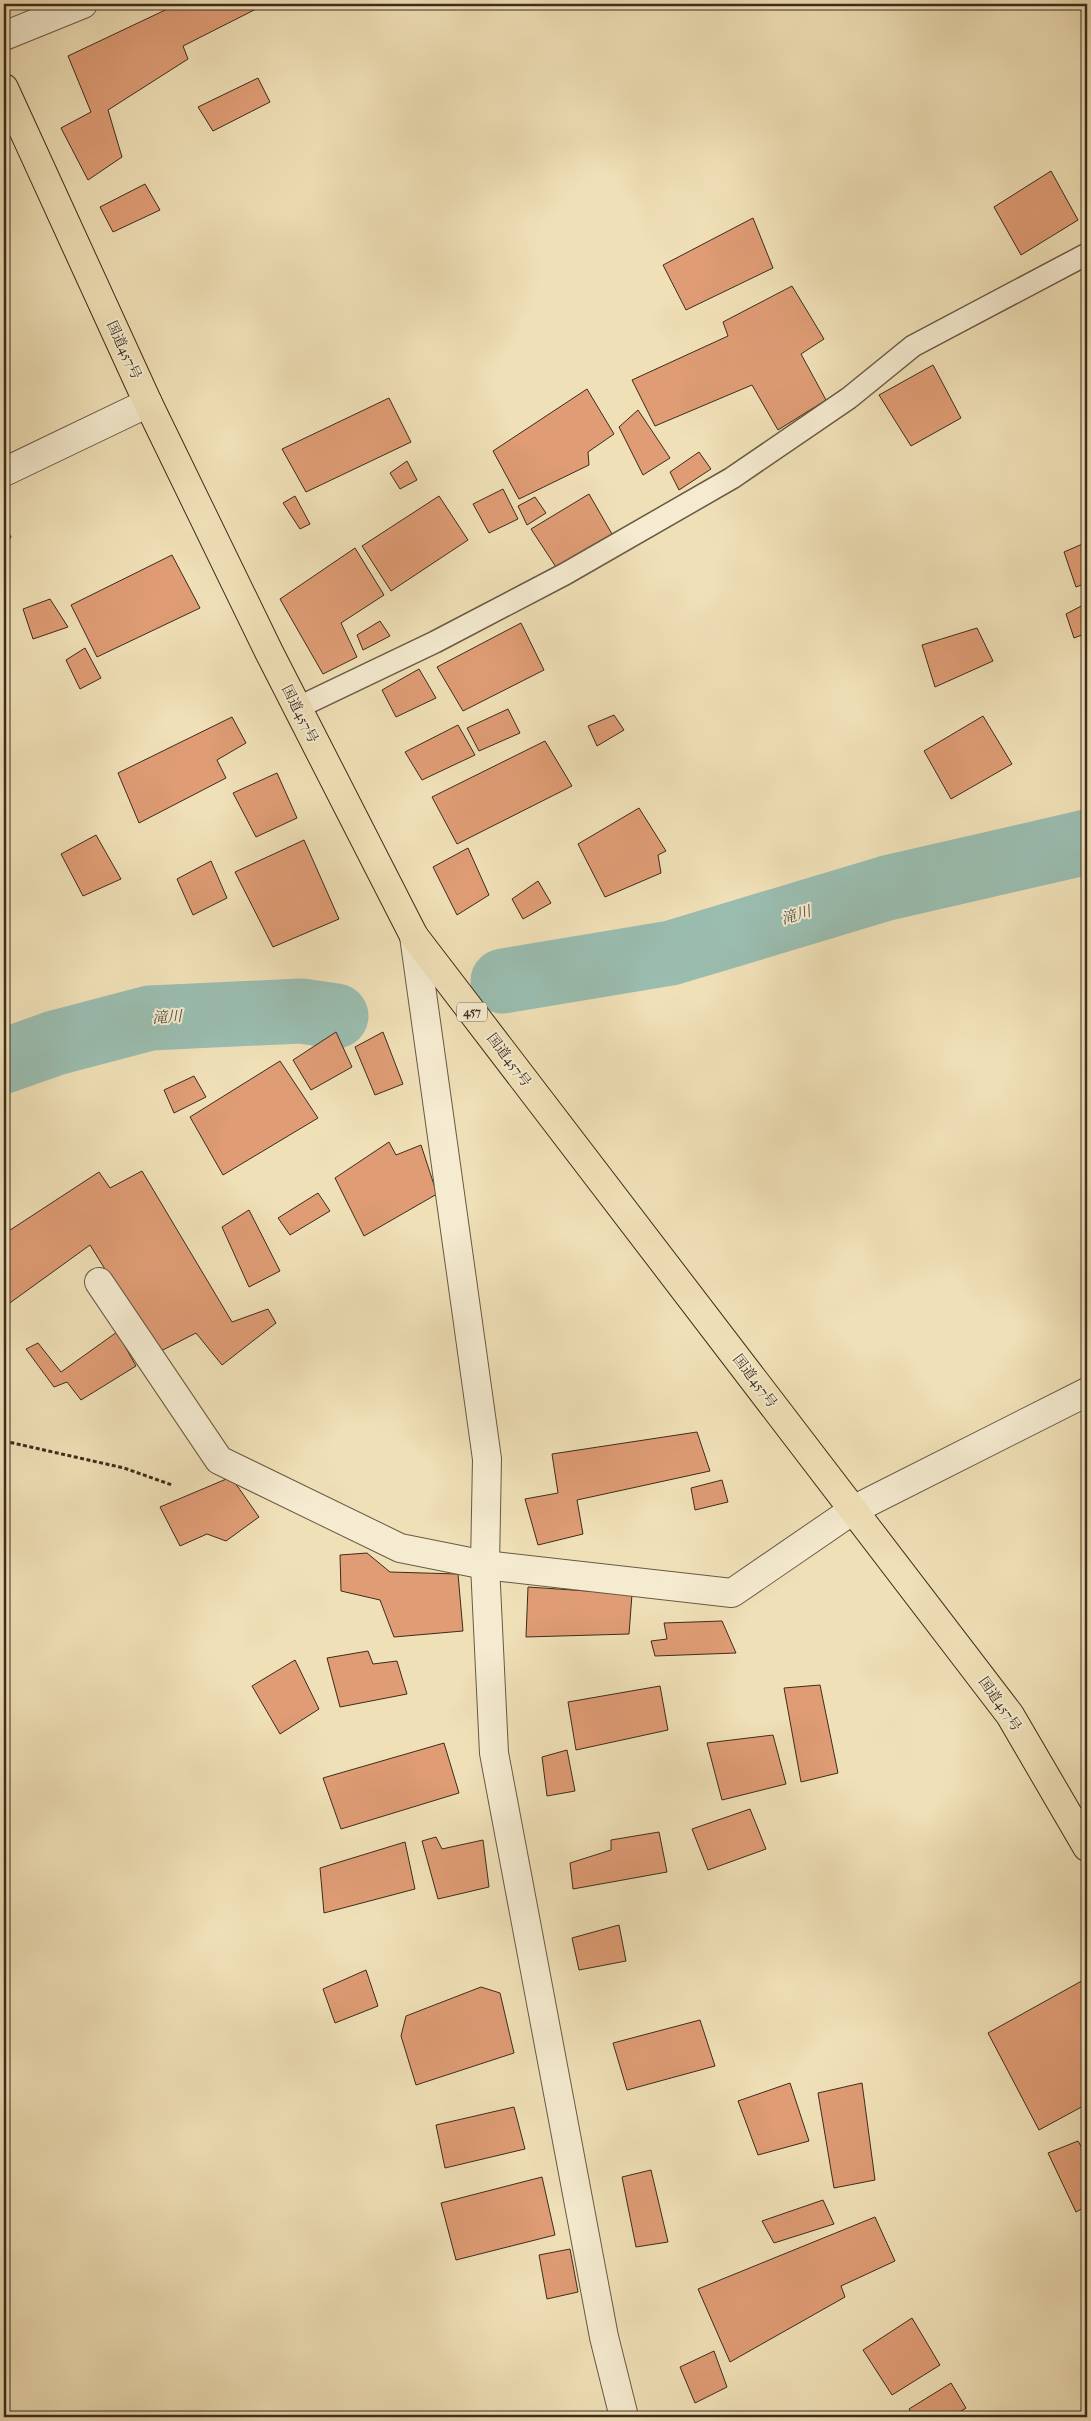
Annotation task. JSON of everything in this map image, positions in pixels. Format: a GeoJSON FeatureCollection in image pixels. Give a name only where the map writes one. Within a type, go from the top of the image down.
{"type":"FeatureCollection","features":[{"type":"Feature","properties":{"kind":"highway","name":"国道457号"},"geometry":{"type":"LineString","coordinates":[[4,88],[148,403],[297,708],[414,936],[1010,1715],[1087,1847]]}},
{"type":"Feature","properties":{"kind":"street"},"geometry":{"type":"LineString","coordinates":[[4,36],[83,4]]}},
{"type":"Feature","properties":{"kind":"street"},"geometry":{"type":"LineString","coordinates":[[4,472],[148,403]]}},
{"type":"Feature","properties":{"kind":"street"},"geometry":{"type":"LineString","coordinates":[[414,936],[487,1459],[485,1565],[494,1752],[604,2337],[624,2417]]}},
{"type":"Feature","properties":{"kind":"street"},"geometry":{"type":"LineString","coordinates":[[99,1282],[219,1460],[400,1548],[485,1565],[732,1593],[853,1510],[1087,1392]]}},
{"type":"Feature","properties":{"kind":"lane"},"geometry":{"type":"LineString","coordinates":[[297,708],[435,642],[565,574],[723,483],[849,398],[913,346],[1087,254]]}},
{"type":"Feature","properties":{"kind":"path"},"geometry":{"type":"LineString","coordinates":[[4,1441],[124,1468],[172,1485]]}},
{"type":"Feature","properties":{"kind":"building"},"geometry":{"type":"Polygon","coordinates":[[[178,4],[266,4],[183,46],[188,59],[108,110],[122,157],[88,180],[61,128],[91,112],[68,56],[178,4]]]}},
{"type":"Feature","properties":{"kind":"building"},"geometry":{"type":"Polygon","coordinates":[[[258,78],[270,102],[213,131],[198,107],[258,78]]]}},
{"type":"Feature","properties":{"kind":"building"},"geometry":{"type":"Polygon","coordinates":[[[1051,171],[1078,220],[1021,255],[994,207],[1051,171]]]}},
{"type":"Feature","properties":{"kind":"building"},"geometry":{"type":"Polygon","coordinates":[[[145,184],[160,210],[113,232],[100,207],[145,184]]]}},
{"type":"Feature","properties":{"kind":"building"},"geometry":{"type":"Polygon","coordinates":[[[753,218],[773,268],[686,310],[663,265],[753,218]]]}},
{"type":"Feature","properties":{"kind":"building"},"geometry":{"type":"Polygon","coordinates":[[[792,286],[824,339],[801,354],[826,400],[778,430],[752,385],[655,426],[632,380],[728,336],[723,322],[792,286]]]}},
{"type":"Feature","properties":{"kind":"building"},"geometry":{"type":"Polygon","coordinates":[[[933,365],[961,418],[911,446],[879,395],[933,365]]]}},
{"type":"Feature","properties":{"kind":"building"},"geometry":{"type":"Polygon","coordinates":[[[587,389],[614,434],[588,452],[589,465],[519,499],[493,451],[587,389]]]}},
{"type":"Feature","properties":{"kind":"building"},"geometry":{"type":"Polygon","coordinates":[[[389,398],[411,442],[306,492],[282,449],[389,398]]]}},
{"type":"Feature","properties":{"kind":"building"},"geometry":{"type":"Polygon","coordinates":[[[638,410],[670,458],[643,475],[619,427],[638,410]]]}},
{"type":"Feature","properties":{"kind":"building"},"geometry":{"type":"Polygon","coordinates":[[[699,452],[711,469],[679,490],[670,472],[699,452]]]}},
{"type":"Feature","properties":{"kind":"building"},"geometry":{"type":"Polygon","coordinates":[[[407,461],[417,480],[400,489],[390,473],[407,461]]]}},
{"type":"Feature","properties":{"kind":"building"},"geometry":{"type":"Polygon","coordinates":[[[503,489],[518,519],[489,533],[473,504],[503,489]]]}},
{"type":"Feature","properties":{"kind":"building"},"geometry":{"type":"Polygon","coordinates":[[[589,494],[612,534],[556,567],[531,529],[589,494]]]}},
{"type":"Feature","properties":{"kind":"building"},"geometry":{"type":"Polygon","coordinates":[[[295,496],[310,524],[300,529],[283,503],[295,496]]]}},
{"type":"Feature","properties":{"kind":"building"},"geometry":{"type":"Polygon","coordinates":[[[439,496],[468,540],[391,591],[362,546],[439,496]]]}},
{"type":"Feature","properties":{"kind":"building"},"geometry":{"type":"Polygon","coordinates":[[[535,497],[546,513],[527,525],[518,506],[535,497]]]}},
{"type":"Feature","properties":{"kind":"building"},"geometry":{"type":"Polygon","coordinates":[[[4,524],[11,537],[4,546],[4,524]]]}},
{"type":"Feature","properties":{"kind":"building"},"geometry":{"type":"Polygon","coordinates":[[[1087,542],[1087,583],[1076,587],[1064,552],[1087,542]]]}},
{"type":"Feature","properties":{"kind":"building"},"geometry":{"type":"Polygon","coordinates":[[[355,548],[384,595],[341,623],[357,657],[323,674],[280,599],[355,548]]]}},
{"type":"Feature","properties":{"kind":"building"},"geometry":{"type":"Polygon","coordinates":[[[172,555],[200,608],[97,657],[71,605],[172,555]]]}},
{"type":"Feature","properties":{"kind":"building"},"geometry":{"type":"Polygon","coordinates":[[[50,599],[68,627],[33,639],[23,609],[50,599]]]}},
{"type":"Feature","properties":{"kind":"building"},"geometry":{"type":"Polygon","coordinates":[[[1087,603],[1087,633],[1074,638],[1066,614],[1087,603]]]}},
{"type":"Feature","properties":{"kind":"building"},"geometry":{"type":"Polygon","coordinates":[[[380,621],[390,636],[363,650],[357,635],[380,621]]]}},
{"type":"Feature","properties":{"kind":"building"},"geometry":{"type":"Polygon","coordinates":[[[521,623],[544,670],[463,711],[437,667],[521,623]]]}},
{"type":"Feature","properties":{"kind":"building"},"geometry":{"type":"Polygon","coordinates":[[[977,628],[993,661],[935,687],[922,645],[977,628]]]}},
{"type":"Feature","properties":{"kind":"building"},"geometry":{"type":"Polygon","coordinates":[[[85,648],[101,678],[80,689],[66,660],[85,648]]]}},
{"type":"Feature","properties":{"kind":"building"},"geometry":{"type":"Polygon","coordinates":[[[419,669],[436,698],[396,717],[382,690],[419,669]]]}},
{"type":"Feature","properties":{"kind":"building"},"geometry":{"type":"Polygon","coordinates":[[[508,709],[520,733],[479,751],[467,728],[508,709]]]}},
{"type":"Feature","properties":{"kind":"building"},"geometry":{"type":"Polygon","coordinates":[[[614,715],[624,730],[597,746],[588,726],[614,715]]]}},
{"type":"Feature","properties":{"kind":"building"},"geometry":{"type":"Polygon","coordinates":[[[983,716],[1012,764],[951,799],[924,751],[983,716]]]}},
{"type":"Feature","properties":{"kind":"building"},"geometry":{"type":"Polygon","coordinates":[[[232,717],[246,743],[217,760],[226,778],[139,823],[118,773],[232,717]]]}},
{"type":"Feature","properties":{"kind":"building"},"geometry":{"type":"Polygon","coordinates":[[[458,725],[475,755],[422,780],[405,752],[458,725]]]}},
{"type":"Feature","properties":{"kind":"building"},"geometry":{"type":"Polygon","coordinates":[[[545,741],[572,786],[457,844],[432,797],[545,741]]]}},
{"type":"Feature","properties":{"kind":"building"},"geometry":{"type":"Polygon","coordinates":[[[4,773],[9,785],[4,787],[4,773]]]}},
{"type":"Feature","properties":{"kind":"building"},"geometry":{"type":"Polygon","coordinates":[[[277,773],[297,818],[256,837],[233,793],[277,773]]]}},
{"type":"Feature","properties":{"kind":"building"},"geometry":{"type":"Polygon","coordinates":[[[639,808],[666,851],[658,855],[661,873],[605,897],[578,844],[639,808]]]}},
{"type":"Feature","properties":{"kind":"building"},"geometry":{"type":"Polygon","coordinates":[[[96,835],[121,879],[83,896],[61,854],[96,835]]]}},
{"type":"Feature","properties":{"kind":"building"},"geometry":{"type":"Polygon","coordinates":[[[304,840],[339,919],[273,947],[235,872],[304,840]]]}},
{"type":"Feature","properties":{"kind":"building"},"geometry":{"type":"Polygon","coordinates":[[[468,848],[489,895],[457,915],[433,867],[468,848]]]}},
{"type":"Feature","properties":{"kind":"building"},"geometry":{"type":"Polygon","coordinates":[[[211,861],[227,898],[193,915],[177,879],[211,861]]]}},
{"type":"Feature","properties":{"kind":"building"},"geometry":{"type":"Polygon","coordinates":[[[538,881],[551,903],[523,919],[512,899],[538,881]]]}},
{"type":"Feature","properties":{"kind":"building"},"geometry":{"type":"Polygon","coordinates":[[[336,1032],[352,1067],[311,1090],[293,1060],[336,1032]]]}},
{"type":"Feature","properties":{"kind":"building"},"geometry":{"type":"Polygon","coordinates":[[[383,1032],[403,1084],[375,1095],[355,1047],[383,1032]]]}},
{"type":"Feature","properties":{"kind":"building"},"geometry":{"type":"Polygon","coordinates":[[[280,1061],[318,1118],[223,1175],[190,1117],[280,1061]]]}},
{"type":"Feature","properties":{"kind":"building"},"geometry":{"type":"Polygon","coordinates":[[[194,1076],[206,1097],[174,1113],[164,1090],[194,1076]]]}},
{"type":"Feature","properties":{"kind":"building"},"geometry":{"type":"Polygon","coordinates":[[[389,1142],[396,1155],[421,1145],[437,1194],[364,1236],[335,1178],[389,1142]]]}},
{"type":"Feature","properties":{"kind":"building"},"geometry":{"type":"Polygon","coordinates":[[[142,1171],[232,1322],[268,1309],[276,1323],[222,1365],[196,1333],[157,1353],[90,1245],[7,1305],[4,1300],[4,1234],[99,1172],[110,1188],[142,1171]]]}},
{"type":"Feature","properties":{"kind":"building"},"geometry":{"type":"Polygon","coordinates":[[[318,1193],[330,1211],[290,1235],[278,1218],[318,1193]]]}},
{"type":"Feature","properties":{"kind":"building"},"geometry":{"type":"Polygon","coordinates":[[[249,1210],[280,1271],[249,1287],[222,1227],[249,1210]]]}},
{"type":"Feature","properties":{"kind":"building"},"geometry":{"type":"Polygon","coordinates":[[[117,1332],[136,1366],[81,1400],[67,1382],[54,1387],[26,1349],[38,1343],[61,1372],[117,1332]]]}},
{"type":"Feature","properties":{"kind":"building"},"geometry":{"type":"Polygon","coordinates":[[[697,1432],[710,1471],[577,1500],[583,1534],[538,1545],[525,1499],[558,1493],[552,1454],[697,1432]]]}},
{"type":"Feature","properties":{"kind":"building"},"geometry":{"type":"Polygon","coordinates":[[[231,1477],[259,1517],[226,1541],[207,1534],[180,1546],[160,1507],[231,1477]]]}},
{"type":"Feature","properties":{"kind":"building"},"geometry":{"type":"Polygon","coordinates":[[[722,1480],[728,1502],[695,1510],[691,1488],[722,1480]]]}},
{"type":"Feature","properties":{"kind":"building"},"geometry":{"type":"Polygon","coordinates":[[[367,1553],[390,1572],[458,1574],[463,1631],[394,1637],[380,1600],[341,1591],[340,1555],[367,1553]]]}},
{"type":"Feature","properties":{"kind":"building"},"geometry":{"type":"Polygon","coordinates":[[[528,1587],[632,1594],[629,1634],[526,1637],[528,1587]]]}},
{"type":"Feature","properties":{"kind":"building"},"geometry":{"type":"Polygon","coordinates":[[[722,1621],[736,1653],[655,1656],[651,1641],[667,1639],[664,1623],[722,1621]]]}},
{"type":"Feature","properties":{"kind":"building"},"geometry":{"type":"Polygon","coordinates":[[[368,1651],[373,1664],[397,1661],[407,1694],[340,1707],[327,1658],[368,1651]]]}},
{"type":"Feature","properties":{"kind":"building"},"geometry":{"type":"Polygon","coordinates":[[[295,1660],[319,1709],[280,1734],[252,1686],[295,1660]]]}},
{"type":"Feature","properties":{"kind":"building"},"geometry":{"type":"Polygon","coordinates":[[[820,1685],[838,1773],[801,1782],[784,1688],[820,1685]]]}},
{"type":"Feature","properties":{"kind":"building"},"geometry":{"type":"Polygon","coordinates":[[[660,1686],[668,1730],[576,1750],[568,1702],[660,1686]]]}},
{"type":"Feature","properties":{"kind":"building"},"geometry":{"type":"Polygon","coordinates":[[[773,1735],[786,1784],[722,1800],[707,1743],[773,1735]]]}},
{"type":"Feature","properties":{"kind":"building"},"geometry":{"type":"Polygon","coordinates":[[[444,1743],[459,1793],[341,1829],[323,1778],[444,1743]]]}},
{"type":"Feature","properties":{"kind":"building"},"geometry":{"type":"Polygon","coordinates":[[[567,1750],[575,1791],[547,1796],[542,1757],[567,1750]]]}},
{"type":"Feature","properties":{"kind":"building"},"geometry":{"type":"Polygon","coordinates":[[[750,1809],[766,1849],[708,1870],[692,1829],[750,1809]]]}},
{"type":"Feature","properties":{"kind":"building"},"geometry":{"type":"Polygon","coordinates":[[[659,1832],[667,1872],[573,1889],[570,1863],[611,1850],[611,1840],[659,1832]]]}},
{"type":"Feature","properties":{"kind":"building"},"geometry":{"type":"Polygon","coordinates":[[[436,1837],[442,1849],[483,1840],[489,1887],[438,1899],[422,1841],[436,1837]]]}},
{"type":"Feature","properties":{"kind":"building"},"geometry":{"type":"Polygon","coordinates":[[[405,1842],[415,1889],[324,1913],[320,1868],[405,1842]]]}},
{"type":"Feature","properties":{"kind":"building"},"geometry":{"type":"Polygon","coordinates":[[[619,1925],[626,1961],[579,1970],[572,1938],[619,1925]]]}},
{"type":"Feature","properties":{"kind":"building"},"geometry":{"type":"Polygon","coordinates":[[[366,1970],[378,2006],[335,2023],[323,1989],[366,1970]]]}},
{"type":"Feature","properties":{"kind":"building"},"geometry":{"type":"Polygon","coordinates":[[[1087,1978],[1087,2104],[1039,2130],[988,2033],[1087,1978]]]}},
{"type":"Feature","properties":{"kind":"building"},"geometry":{"type":"Polygon","coordinates":[[[481,1987],[500,1993],[514,2053],[416,2085],[401,2036],[406,2016],[481,1987]]]}},
{"type":"Feature","properties":{"kind":"building"},"geometry":{"type":"Polygon","coordinates":[[[700,2020],[715,2066],[627,2090],[613,2043],[700,2020]]]}},
{"type":"Feature","properties":{"kind":"building"},"geometry":{"type":"Polygon","coordinates":[[[790,2083],[809,2141],[758,2155],[738,2101],[790,2083]]]}},
{"type":"Feature","properties":{"kind":"building"},"geometry":{"type":"Polygon","coordinates":[[[862,2083],[875,2180],[834,2188],[818,2093],[862,2083]]]}},
{"type":"Feature","properties":{"kind":"building"},"geometry":{"type":"Polygon","coordinates":[[[514,2107],[525,2149],[445,2168],[436,2125],[514,2107]]]}},
{"type":"Feature","properties":{"kind":"building"},"geometry":{"type":"Polygon","coordinates":[[[1078,2141],[1087,2157],[1087,2206],[1076,2212],[1048,2153],[1078,2141]]]}},
{"type":"Feature","properties":{"kind":"building"},"geometry":{"type":"Polygon","coordinates":[[[651,2170],[668,2242],[636,2247],[622,2177],[651,2170]]]}},
{"type":"Feature","properties":{"kind":"building"},"geometry":{"type":"Polygon","coordinates":[[[542,2177],[555,2235],[456,2260],[441,2203],[542,2177]]]}},
{"type":"Feature","properties":{"kind":"building"},"geometry":{"type":"Polygon","coordinates":[[[823,2200],[834,2224],[774,2243],[762,2221],[823,2200]]]}},
{"type":"Feature","properties":{"kind":"building"},"geometry":{"type":"Polygon","coordinates":[[[875,2217],[895,2261],[841,2286],[845,2297],[730,2362],[698,2289],[875,2217]]]}},
{"type":"Feature","properties":{"kind":"building"},"geometry":{"type":"Polygon","coordinates":[[[570,2249],[578,2292],[547,2299],[539,2255],[570,2249]]]}},
{"type":"Feature","properties":{"kind":"building"},"geometry":{"type":"Polygon","coordinates":[[[912,2318],[940,2365],[892,2395],[863,2350],[912,2318]]]}},
{"type":"Feature","properties":{"kind":"building"},"geometry":{"type":"Polygon","coordinates":[[[714,2351],[727,2387],[695,2403],[680,2367],[714,2351]]]}},
{"type":"Feature","properties":{"kind":"building"},"geometry":{"type":"Polygon","coordinates":[[[951,2383],[966,2408],[952,2417],[914,2417],[909,2409],[951,2383]]]}},
{"type":"Feature","properties":{"kind":"waterway","name":"滝川"},"geometry":{"type":"LineString","coordinates":[[503,981],[671,953],[887,888],[1087,842]]}},
{"type":"Feature","properties":{"kind":"waterway","name":"滝川"},"geometry":{"type":"LineString","coordinates":[[4,1061],[55,1043],[150,1018],[301,1011],[336,1016]]}}]}
